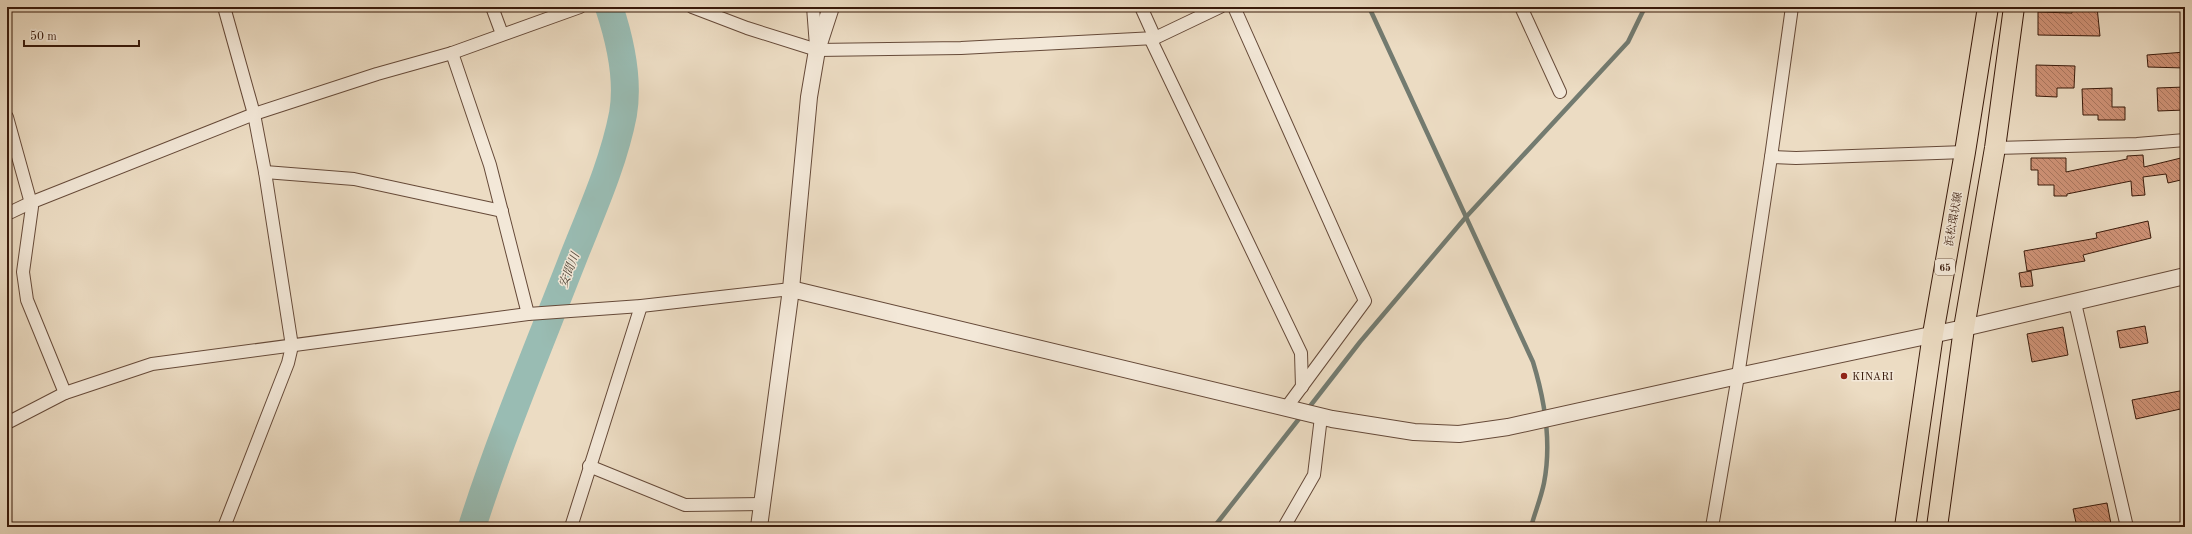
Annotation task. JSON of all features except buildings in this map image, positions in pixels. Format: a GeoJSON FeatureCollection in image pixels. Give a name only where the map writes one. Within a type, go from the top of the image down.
{"type":"FeatureCollection","features":[{"type":"Feature","properties":{"kind":"main road","name":"浜松環状線"},"geometry":{"type":"LineString","coordinates":[[1906,527],[1933,334],[1966,152],[1988,7]]}},
{"type":"Feature","properties":{"kind":"main road"},"geometry":{"type":"LineString","coordinates":[[1937,527],[1964,328],[1995,148],[2014,7]]}},
{"type":"Feature","properties":{"kind":"street"},"geometry":{"type":"LineString","coordinates":[[224,7],[254,114],[265,172],[292,346],[288,363],[224,527]]}},
{"type":"Feature","properties":{"kind":"street"},"geometry":{"type":"LineString","coordinates":[[492,7],[502,34]]}},
{"type":"Feature","properties":{"kind":"street"},"geometry":{"type":"LineString","coordinates":[[7,214],[30,203],[254,114],[377,74],[452,53],[580,7]]}},
{"type":"Feature","properties":{"kind":"street"},"geometry":{"type":"LineString","coordinates":[[692,7],[747,28],[817,50],[960,48],[1153,38],[1220,7]]}},
{"type":"Feature","properties":{"kind":"street"},"geometry":{"type":"LineString","coordinates":[[813,7],[817,50]]}},
{"type":"Feature","properties":{"kind":"street"},"geometry":{"type":"LineString","coordinates":[[760,527],[791,290],[809,97],[817,50],[831,7]]}},
{"type":"Feature","properties":{"kind":"street"},"geometry":{"type":"LineString","coordinates":[[1141,7],[1153,38],[1301,352],[1302,387]]}},
{"type":"Feature","properties":{"kind":"street"},"geometry":{"type":"LineString","coordinates":[[1234,7],[1365,301],[1302,387],[1290,409]]}},
{"type":"Feature","properties":{"kind":"street"},"geometry":{"type":"LineString","coordinates":[[1521,7],[1560,92]]}},
{"type":"Feature","properties":{"kind":"street"},"geometry":{"type":"LineString","coordinates":[[1712,527],[1738,376],[1792,7]]}},
{"type":"Feature","properties":{"kind":"street"},"geometry":{"type":"LineString","coordinates":[[452,53],[490,165],[528,314]]}},
{"type":"Feature","properties":{"kind":"street"},"geometry":{"type":"LineString","coordinates":[[7,117],[32,208],[23,272],[27,300],[65,393]]}},
{"type":"Feature","properties":{"kind":"street"},"geometry":{"type":"LineString","coordinates":[[1995,148],[2138,144],[2185,140]]}},
{"type":"Feature","properties":{"kind":"street"},"geometry":{"type":"LineString","coordinates":[[1771,157],[1804,158],[1966,152]]}},
{"type":"Feature","properties":{"kind":"street"},"geometry":{"type":"LineString","coordinates":[[265,172],[354,179],[502,211]]}},
{"type":"Feature","properties":{"kind":"street"},"geometry":{"type":"LineString","coordinates":[[7,423],[65,393],[152,364],[528,314],[641,306],[791,290],[1318,416],[1414,432],[1459,434],[1556,417],[1738,376],[1964,328],[2185,276]]}},
{"type":"Feature","properties":{"kind":"street"},"geometry":{"type":"LineString","coordinates":[[2075,303],[2127,527]]}},
{"type":"Feature","properties":{"kind":"street"},"geometry":{"type":"LineString","coordinates":[[571,527],[589,466],[641,306]]}},
{"type":"Feature","properties":{"kind":"street"},"geometry":{"type":"LineString","coordinates":[[1284,527],[1314,475],[1318,416]]}},
{"type":"Feature","properties":{"kind":"street"},"geometry":{"type":"LineString","coordinates":[[589,466],[685,505],[763,504]]}},
{"type":"Feature","properties":{"kind":"waterway","name":"安間川"},"geometry":{"type":"LineString","coordinates":[[472,527],[506,429],[600,191],[619,133],[625,101],[624,73],[620,46],[609,7]]}},
{"type":"Feature","properties":{"kind":"waterway"},"geometry":{"type":"LineString","coordinates":[[1369,7],[1533,362],[1544,407],[1547,452],[1544,483],[1531,527]]}},
{"type":"Feature","properties":{"kind":"waterway"},"geometry":{"type":"LineString","coordinates":[[1307,410],[1360,342],[1466,217],[1628,42],[1645,7]]}},
{"type":"Feature","properties":{"kind":"waterway"},"geometry":{"type":"LineString","coordinates":[[1214,527],[1302,415]]}},
{"type":"Feature","properties":{"kind":"place","name":"KINARI"},"geometry":{"type":"Point","coordinates":[1844,376]}}]}
